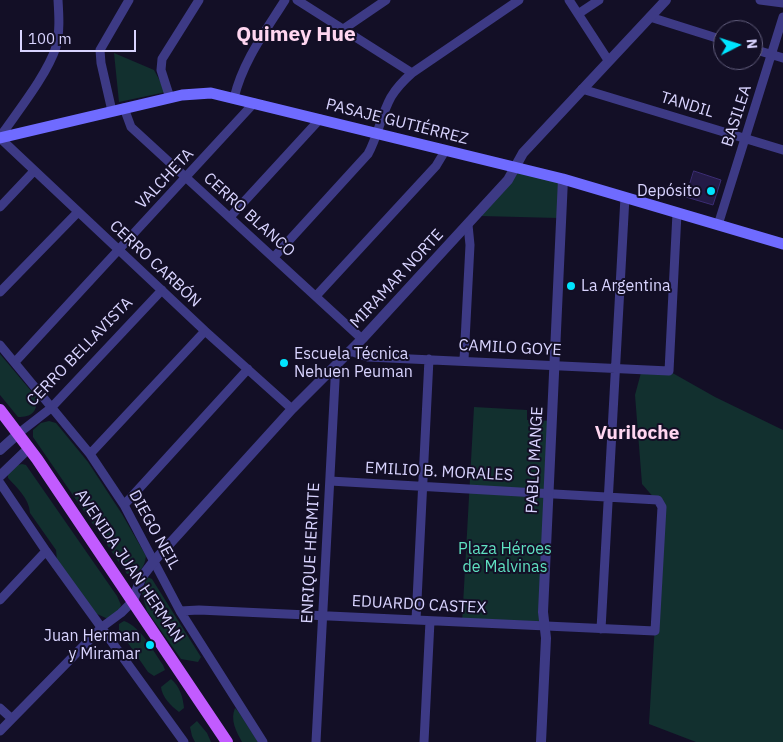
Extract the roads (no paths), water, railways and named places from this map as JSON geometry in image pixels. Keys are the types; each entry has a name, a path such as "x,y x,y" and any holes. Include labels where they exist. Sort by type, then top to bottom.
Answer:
{"main road":[{"name":"PASAJE GUTIÉRREZ","path":"0,138 170,98 198,93 211,93 563,179 783,244"},
{"name":"AVENIDA JUAN HERMAN","path":"0,410 19,433 227,742"}],"street":[{"path":"0,138 50,63 56,46 59,27 58,0"},
{"path":"112,111 101,63 100,50 129,0"},
{"path":"170,98 161,70 162,59 199,0"},
{"path":"234,98 239,78 250,55 285,0"},
{"path":"297,0 412,73"},
{"path":"342,30 386,0"},
{"path":"274,257 368,154 378,134 391,97 398,86 412,73 519,0"},
{"path":"569,0 608,60"},
{"path":"578,14 599,0"},
{"name":"MIRAMAR NORTE","path":"133,601 141,578 154,561 292,409 350,352 468,225 508,180 523,153 666,0"},
{"path":"760,0 783,3"},
{"path":"650,16 713,37"},
{"name":"BASILEA","path":"718,225 783,17"},
{"path":"763,52 783,58"},
{"name":"TANDIL","path":"582,89 783,150"},
{"name":"VALCHETA","path":"15,362 254,103"},
{"name":"CERRO BLANCO","path":"124,108 132,126 362,339"},
{"path":"230,217 320,119"},
{"name":"CERRO CARBÓN","path":"0,138 205,331 292,409"},
{"path":"316,296 436,166 445,151"},
{"path":"0,207 34,171"},
{"name":"PABLO MANGE","path":"541,742 546,638 543,612 563,179"},
{"path":"601,629 625,197"},
{"path":"0,292 78,212"},
{"name":"CAMILO GOYE","path":"350,352 368,357 669,371 677,213"},
{"path":"464,360 470,246 468,225"},
{"name":"CERRO BELLAVISTA","path":"19,433 51,408 162,290"},
{"path":"90,454 205,331"},
{"name":"DIEGO NEIL","path":"0,345 90,454 124,505 180,611 263,742"},
{"path":"416,620 429,360"},
{"name":"ENRIQUE HERMITE","path":"316,742 335,366"},
{"path":"124,505 248,369"},
{"path":"0,450 19,433"},
{"path":"0,476 29,448"},
{"name":"EMILIO B. MORALES","path":"330,481 653,498 658,500 662,507 655,631"},
{"path":"0,483 46,551 184,742"},
{"path":"0,600 46,551"},
{"path":"0,731 102,627 133,601"},
{"name":"EDUARDO CASTEX","path":"180,611 199,610 322,615 655,631"},
{"path":"424,742 430,621"},
{"path":"0,708 11,718"}],"place":[{"name":"Depósito","path":"711,191"},
{"name":"La Argentina","path":"571,286"},
{"name":"Escuela Técnica Nehuen Peuman","path":"284,363"},
{"name":"Juan Herman y Miramar","path":"150,645"}],"district":[{"name":"Quimey Hue","path":"296,35"},
{"name":"Vuriloche","path":"637,434"}],"park label":[{"name":"Plaza Héroes de Malvinas","path":"505,558"}]}
